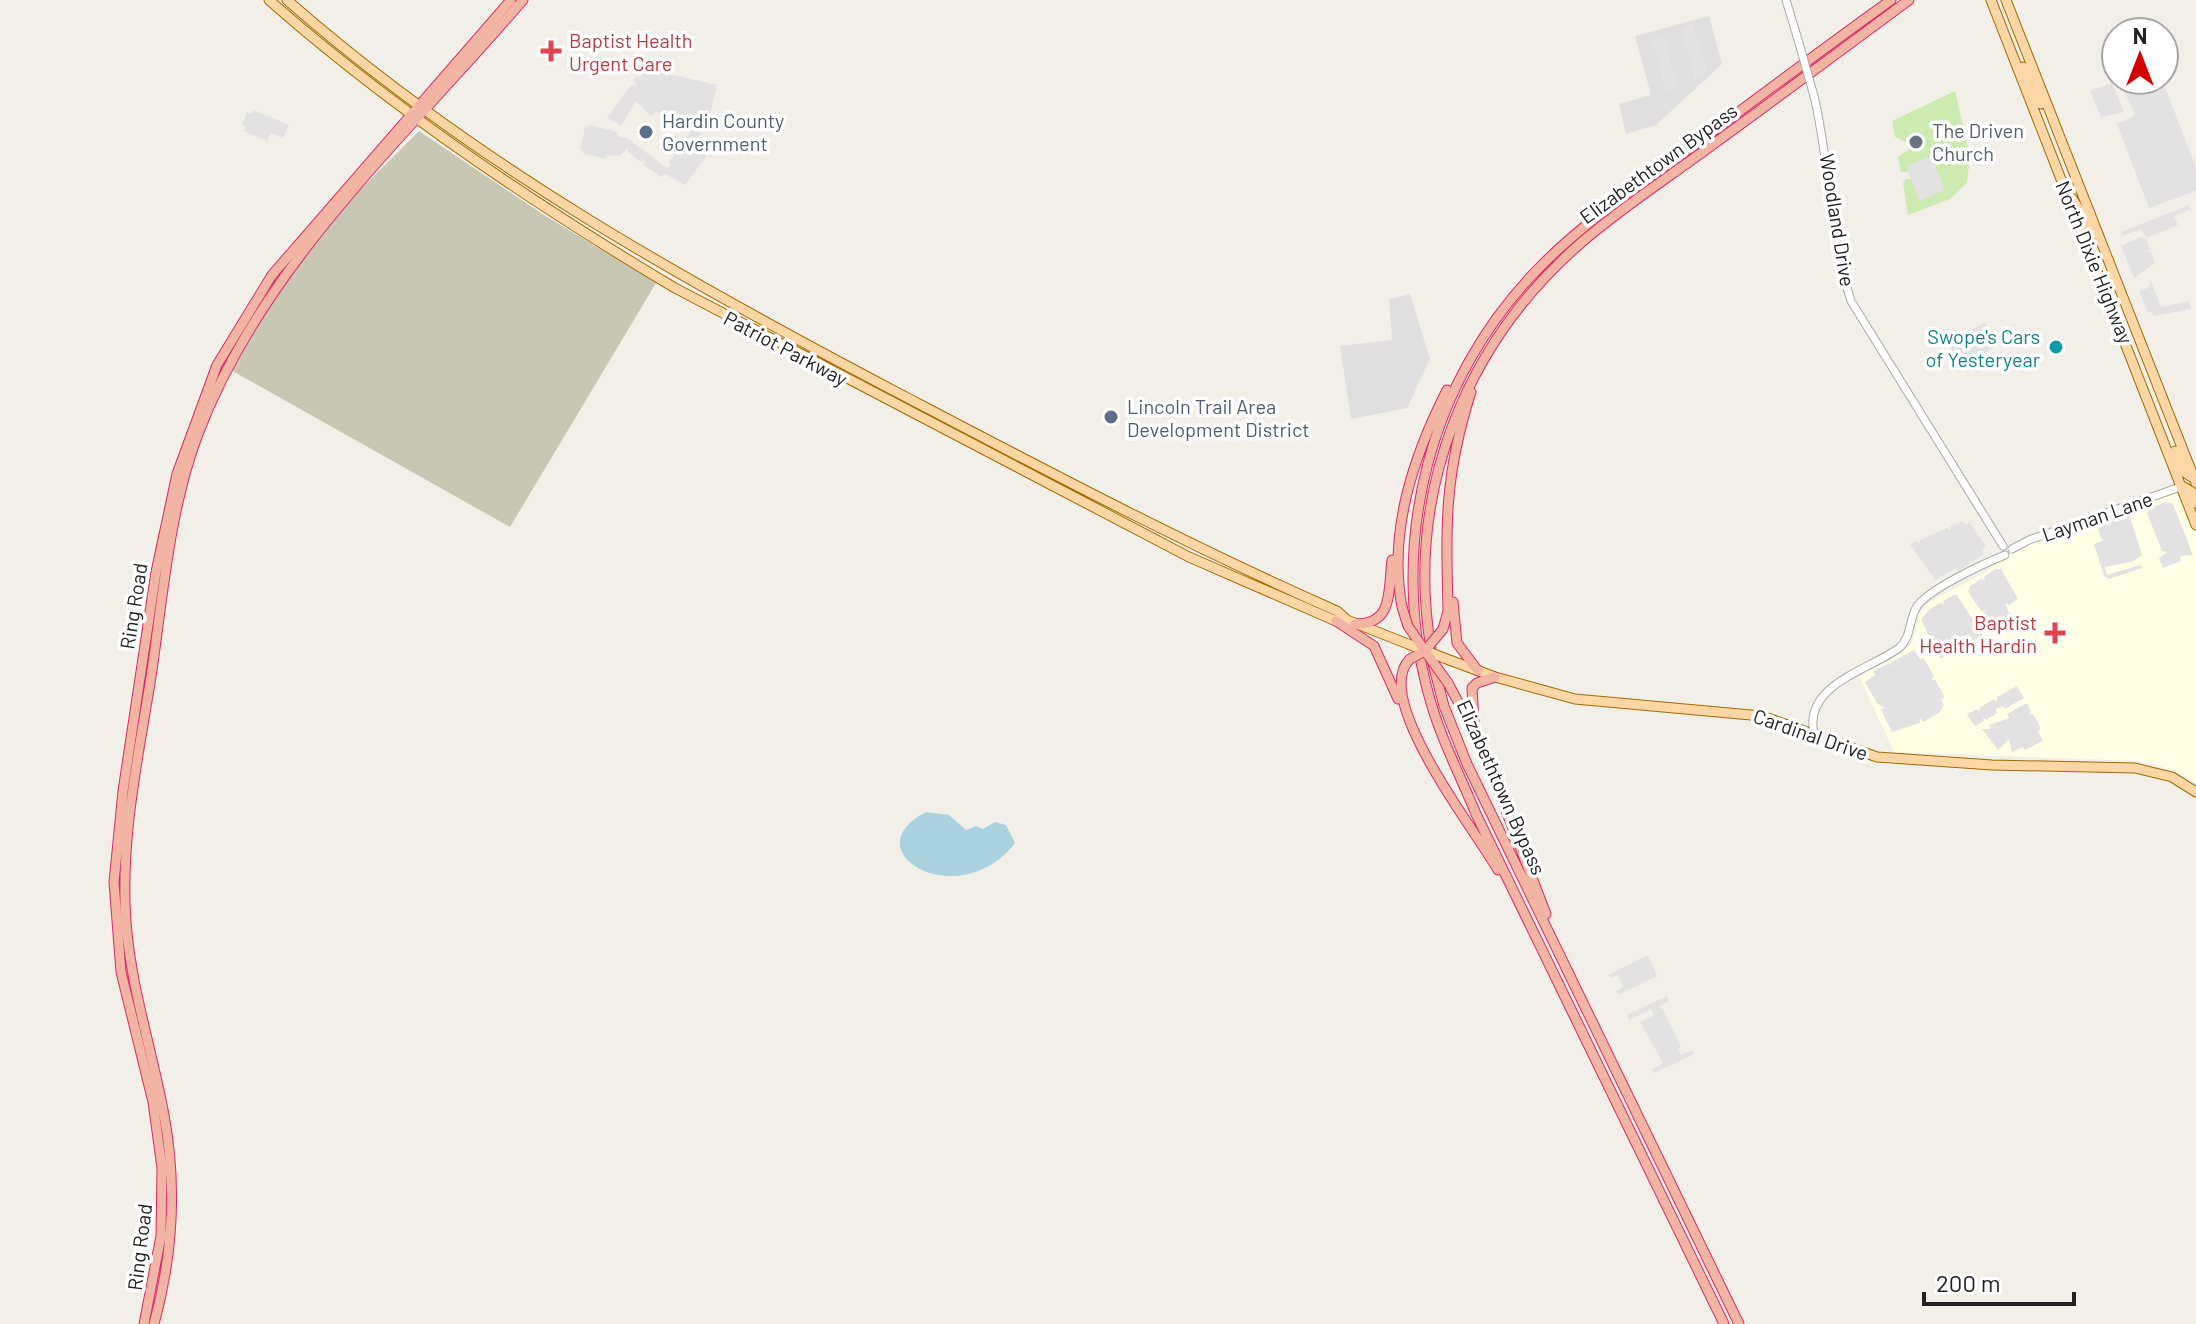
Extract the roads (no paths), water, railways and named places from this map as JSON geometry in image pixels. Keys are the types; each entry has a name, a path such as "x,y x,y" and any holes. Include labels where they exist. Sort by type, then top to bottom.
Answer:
{"highway":[{"name":"Ring Road","path":"154,1324 169,1249 171,1173 163,1111 131,969 125,871 134,783 177,513 208,408 255,318 303,251 511,0"},
{"name":"Ring Road","path":"421,108 523,0"},
{"name":"Elizabethtown Bypass","path":"1724,1324 1476,814 1441,732 1423,672 1414,616 1414,540 1426,467 1447,405 1476,348 1518,290 1574,236 1891,0"},
{"name":"Elizabethtown Bypass","path":"1739,1324 1454,734 1439,689 1428,627 1424,570 1432,491 1453,420 1479,366 1530,293 1583,240 1909,0"},
{"name":"Ring Road","path":"144,1324 161,1238 162,1168 153,1102 121,972 114,882 123,791 166,517 183,452 205,392 246,313 298,241 414,117"},
{"path":"1346,622 1372,624 1380,618 1386,606 1401,517 1412,475 1435,413 1455,374 1476,348"},
{"path":"1423,749 1401,691 1399,677 1410,659 1425,651 1443,629 1448,611 1445,521 1451,458 1479,366"},
{"path":"1401,517 1396,579 1408,626 1448,683 1480,743"},
{"path":"1447,569 1457,643 1478,671"},
{"path":"1346,622 1379,652 1443,788 1491,858 1563,990"},
{"path":"1495,677 1472,688 1471,709 1480,743 1564,962"}],"main road":[{"name":"Patriot Parkway","path":"269,0 414,117 599,243 745,327 1189,557 1346,622 1444,658"},
{"name":"Patriot Parkway","path":"287,0 421,108 550,198 698,287 1182,541 1337,611 1346,622"},
{"name":"North Dixie Highway","path":"2006,0 2195,481"},
{"name":"North Dixie Highway","path":"1991,1 2196,525"},
{"path":"1991,1 1999,7 2015,46 2028,56"},
{"path":"2016,62 2024,68 2047,117 2054,122"},
{"path":"2035,111 2041,114 2071,184 2081,190"},
{"path":"2068,194 2077,201 2112,281 2119,288"},
{"path":"2082,230 2088,235 2108,282 2119,288"},
{"path":"2108,295 2120,305 2144,363 2151,368"},
{"path":"2131,354 2184,472 2195,481"},
{"path":"2183,486 2192,492 2196,503"},
{"name":"Cardinal Drive","path":"1444,658 1495,677 1575,699 1750,713 1814,733 1856,751 1892,759 2135,768 2182,782 2196,792"}],"street":[{"name":"Woodland Drive","path":"1786,0 1825,140 1843,273 1851,301 2007,550"},
{"name":"Layman Lane","path":"1814,733 1812,723 1821,697 1902,645 1918,605 1952,582 2029,540 2183,486"}],"water":[{"path":"926,812 949,815 966,830 976,826 983,829 995,822 1006,825 1015,843 992,864 967,874 942,876 921,870 906,858 900,844 906,828"}],"place":[{"name":"Baptist Health Urgent Care","path":"551,51"},
{"name":"Hardin County Government","path":"646,132"},
{"name":"The Driven Church","path":"1916,142"},
{"name":"Swope's Cars of Yesteryear","path":"2056,347"},
{"name":"Lincoln Trail Area Development District","path":"1111,417"},
{"name":"Baptist Health Hardin","path":"2055,633"}]}
